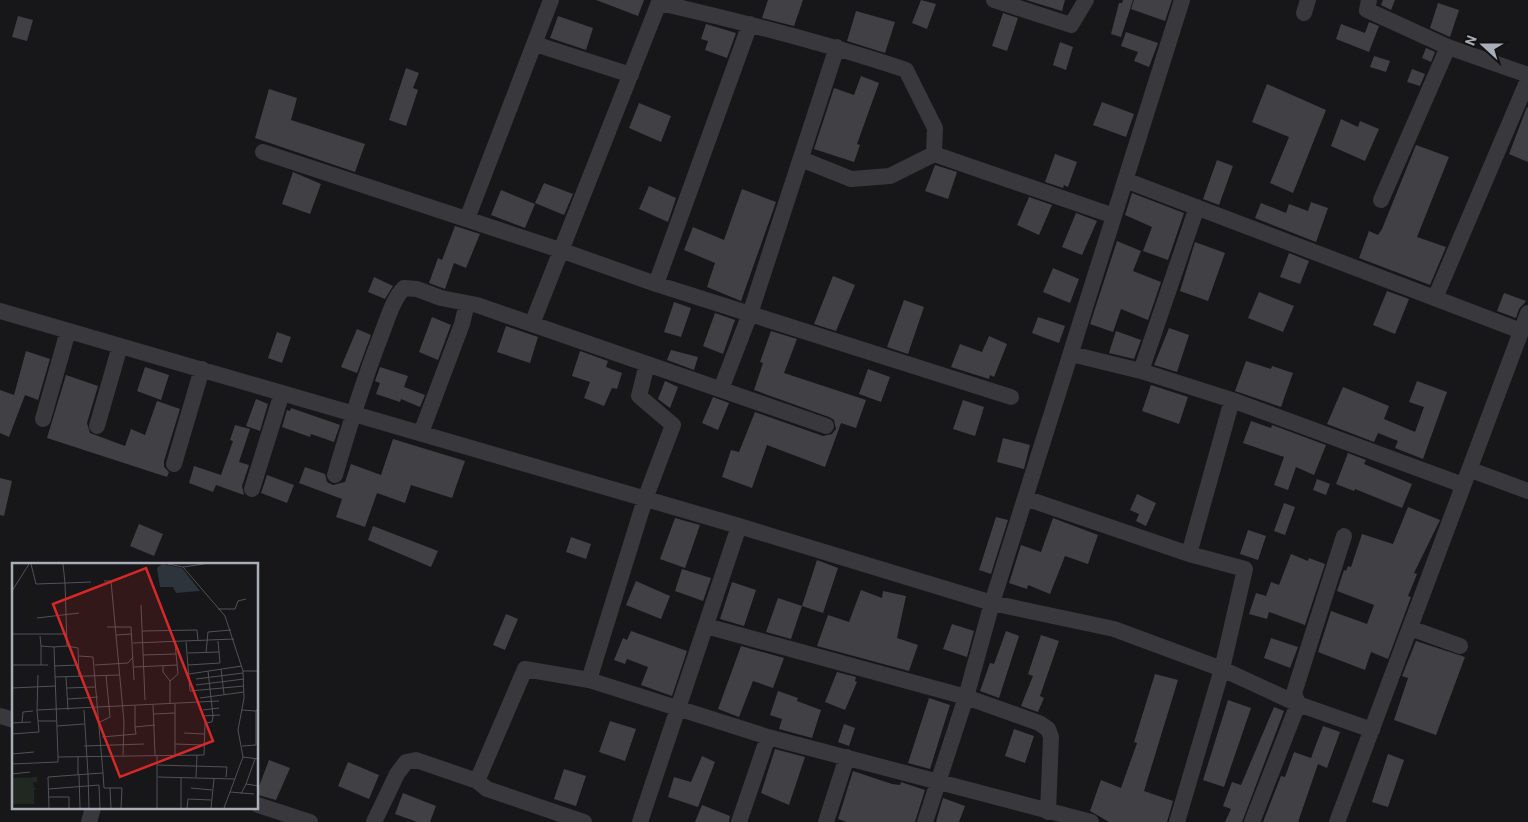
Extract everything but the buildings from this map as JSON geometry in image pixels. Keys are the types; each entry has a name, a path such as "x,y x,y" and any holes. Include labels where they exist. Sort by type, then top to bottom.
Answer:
{"street":[{"path":"467,219 551,0"},
{"path":"994,0 1071,25 1086,0"},
{"path":"925,822 966,697 992,603 1182,0"},
{"path":"1369,0 1367,10 1448,47 1528,75"},
{"path":"532,324 563,251 660,2 837,47 906,70 935,128 934,154"},
{"path":"656,284 750,24"},
{"path":"535,44 631,75"},
{"path":"721,389 750,314 837,47"},
{"path":"1381,200 1448,47"},
{"path":"1435,298 1528,80"},
{"path":"262,152 563,251 656,284 1011,397"},
{"path":"801,159 851,179 890,176 934,154 1114,216"},
{"path":"1126,180 1521,330"},
{"path":"1140,371 1197,207"},
{"path":"335,475 372,360 399,292 404,288 417,289 441,298 532,324 826,426"},
{"path":"421,433 462,324 467,304"},
{"path":"0,311 739,526 992,603 1114,629 1222,669 1298,704 1372,730"},
{"path":"1337,822 1463,485 1471,470 1528,313"},
{"path":"43,419 68,331"},
{"path":"97,426 120,346"},
{"path":"1070,354 1140,371 1232,400 1463,485"},
{"path":"589,680 645,499 673,425 639,396 647,364"},
{"path":"174,464 202,369"},
{"path":"252,489 282,392"},
{"path":"1189,554 1232,400"},
{"path":"1471,470 1528,491"},
{"path":"1025,498 1189,554 1245,569 1222,669 1176,822"},
{"path":"640,822 739,526"},
{"path":"1252,822 1298,704 1294,693 1344,536"},
{"path":"706,626 966,697 1039,723 1048,729 1052,737 1048,812"},
{"path":"1410,628 1460,646"},
{"path":"477,781 525,670 589,680 768,738 1091,822"},
{"path":"739,822 768,738"},
{"path":"826,822 847,757"},
{"path":"374,822 397,774 406,762 416,760 477,781 487,789 544,816 584,822"},
{"path":"265,812 310,822"}]}
